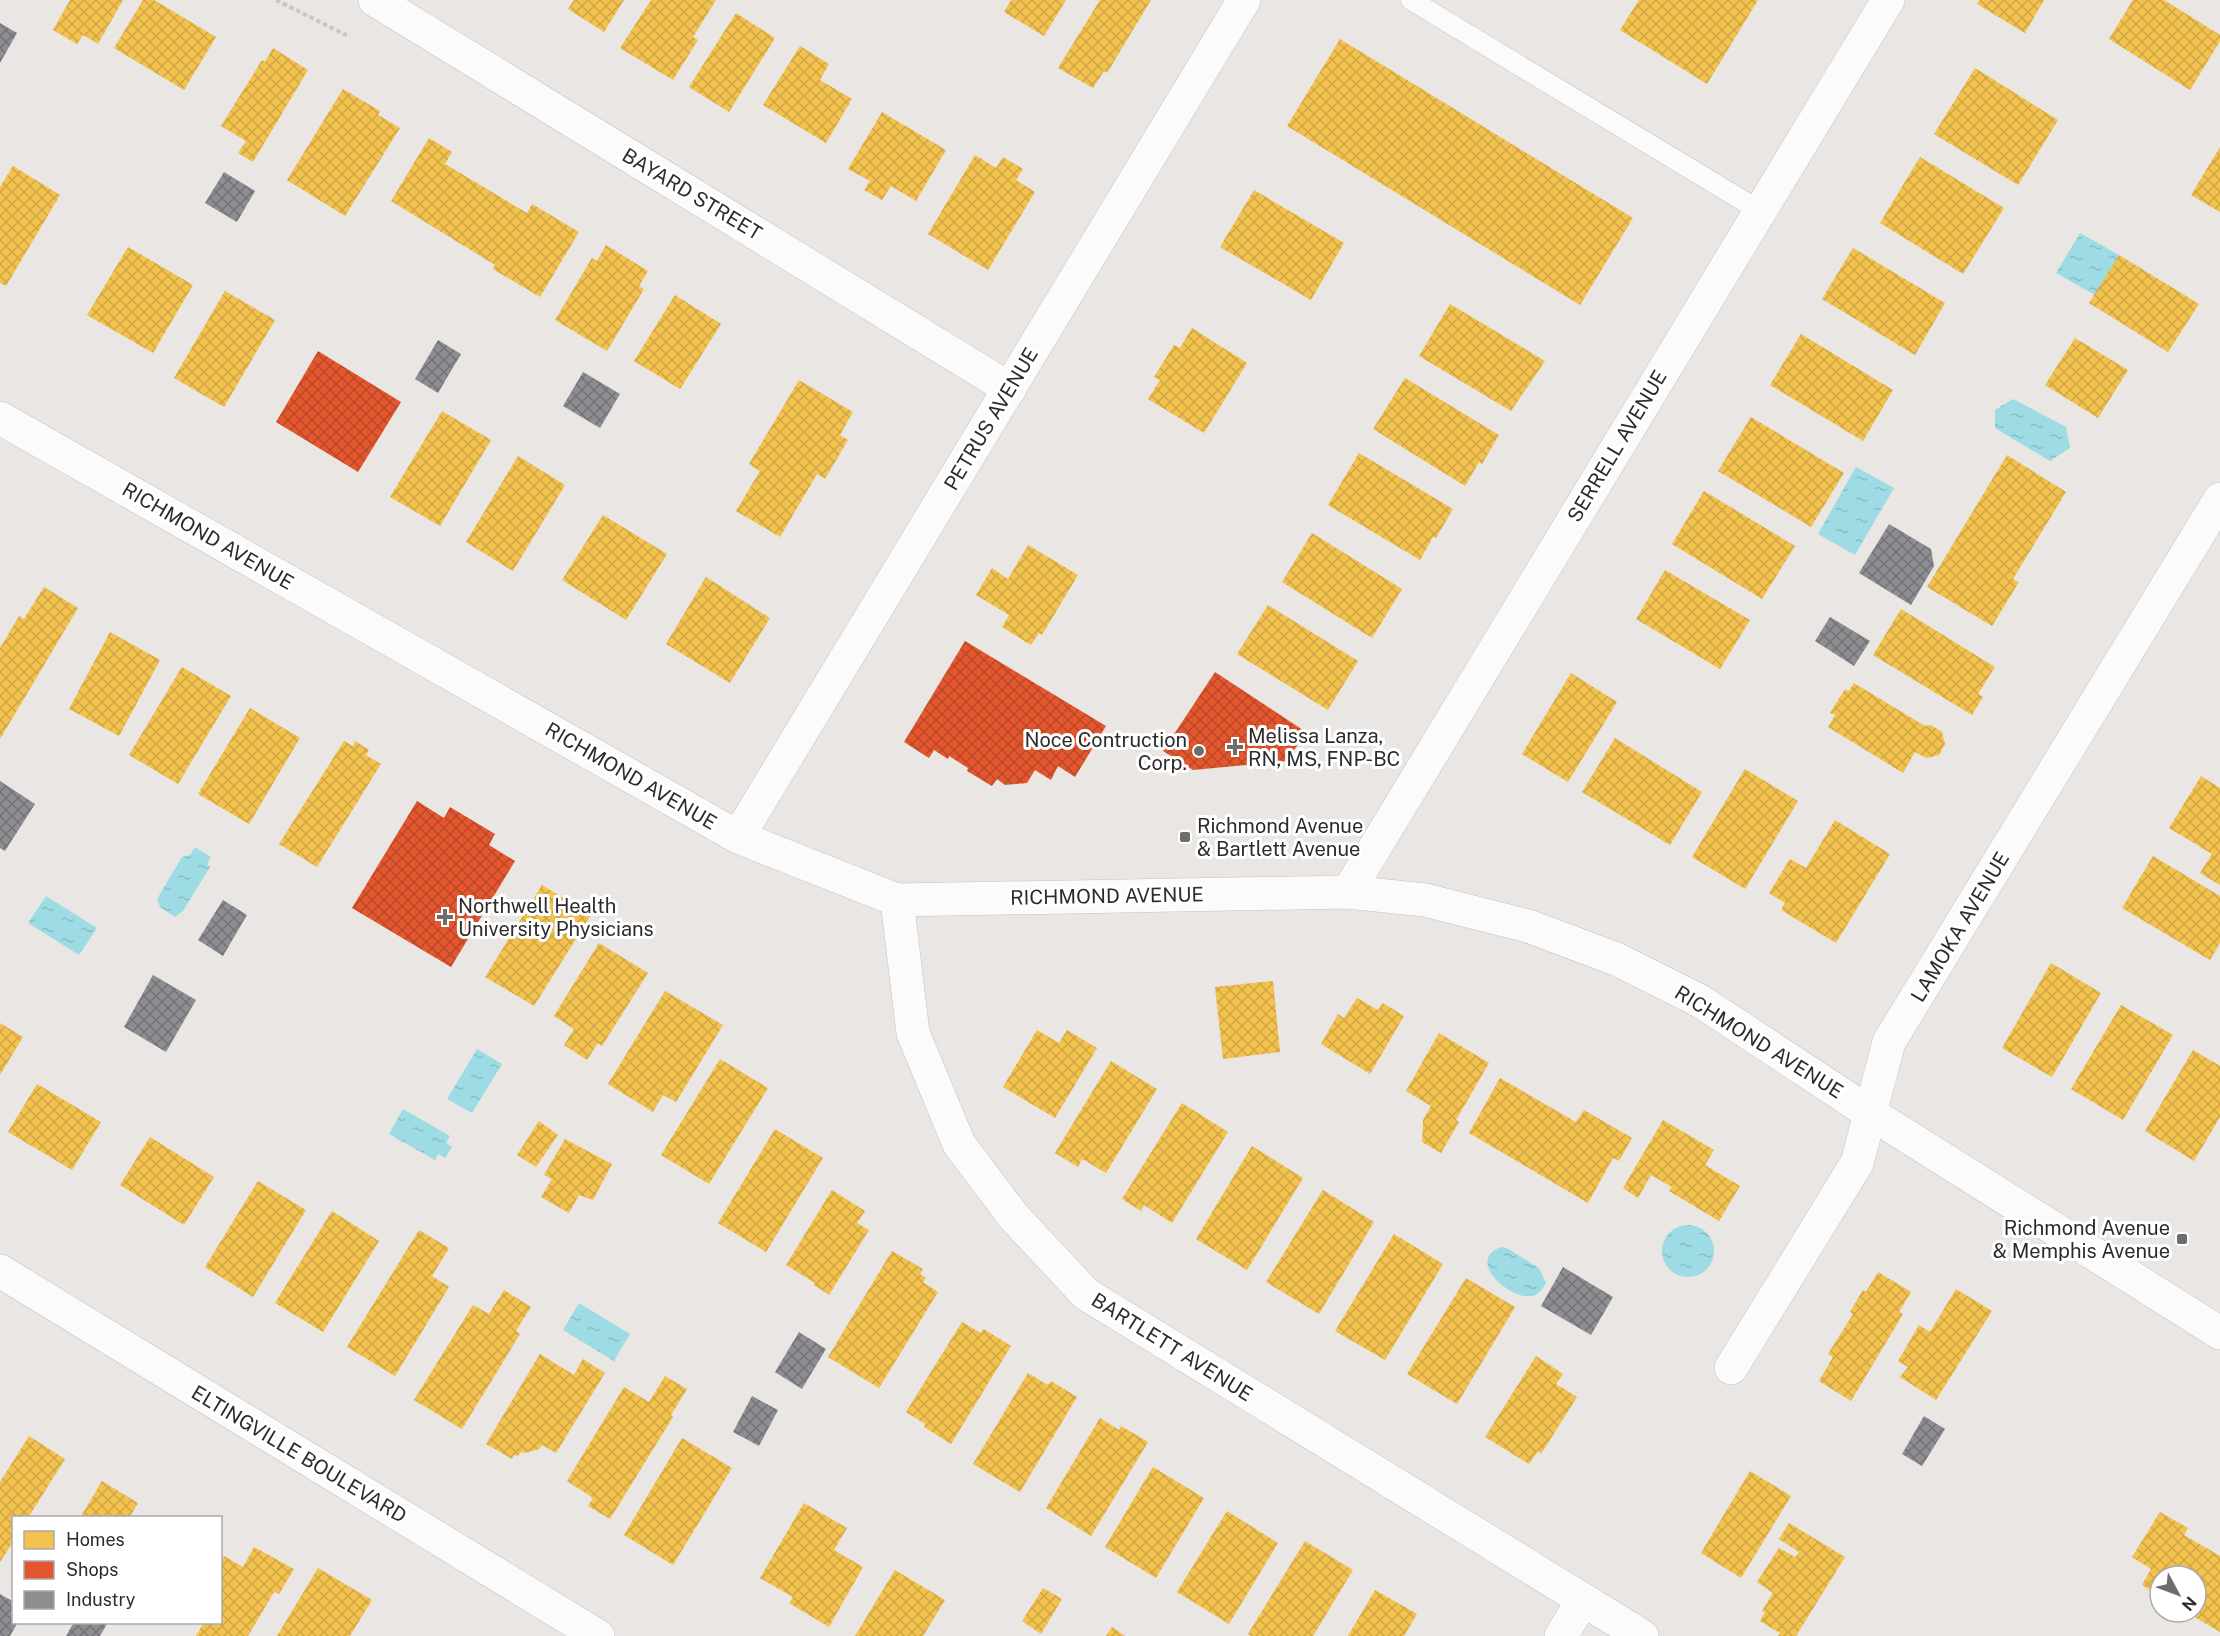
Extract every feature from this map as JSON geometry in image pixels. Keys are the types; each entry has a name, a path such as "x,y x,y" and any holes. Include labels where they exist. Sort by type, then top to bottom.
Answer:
{"street":[{"name":"BAYARD STREET","path":"375,0 1010,389"},
{"name":"PETRUS AVENUE","path":"738,837 1244,0"},
{"name":"SERRELL AVENUE","path":"1348,892 1888,0"},
{"name":"RICHMOND AVENUE","path":"0,418 738,837 897,900 1348,892 1425,900 1528,926 1616,959 1700,1000 1870,1113 2220,1333"},
{"name":"LAMOKA AVENUE","path":"1731,1368 1857,1163 1889,1042 2220,499"},
{"name":"BARTLETT AVENUE","path":"897,900 913,1033 959,1144 1014,1217 1086,1294 1642,1636"},
{"name":"ELTINGVILLE BOULEVARD","path":"0,1271 598,1636"},
{"path":"1561,1636 1583,1600"}],"lane":[{"path":"1411,0 1760,211"}],"path":[{"path":"276,0 350,37"}],"water":[{"path":"2080,233 2119,255 2095,295 2056,273"},
{"path":"2013,399 2066,427 2070,448 2050,461 1995,428 1995,410"},
{"path":"1856,467 1894,488 1855,555 1818,534"},
{"path":"195,847 211,857 207,864 210,867 183,911 175,917 160,907 157,899 182,857 190,855"},
{"path":"46,896 97,928 79,955 28,923"},
{"path":"477,1049 502,1064 472,1113 447,1099"},
{"path":"403,1109 450,1136 446,1143 452,1147 445,1158 438,1154 435,1160 389,1134"},
{"path":"1683,1225 1693,1225 1707,1232 1714,1251 1707,1270 1693,1277 1683,1277 1673,1273 1666,1266 1662,1256 1662,1246 1666,1236 1673,1229"},
{"path":"1501,1247 1507,1248 1539,1268 1546,1283 1538,1293 1523,1296 1495,1279 1489,1270 1487,1261 1491,1253"},
{"path":"579,1303 630,1334 614,1361 563,1330"}],"building: Homes":[{"path":"70,0 123,0 98,44 83,35 77,44 53,30"},
{"path":"143,0 154,0 216,37 184,90 114,48"},
{"path":"574,0 624,0 604,32 568,9"},
{"path":"651,0 716,0 693,37 698,40 673,80 620,48"},
{"path":"1011,0 1066,0 1044,36 1004,12"},
{"path":"1100,0 1151,0 1107,73 1104,71 1093,88 1058,68"},
{"path":"1639,0 1758,0 1707,84 1620,30"},
{"path":"1980,0 2044,0 2025,33 1977,4"},
{"path":"2133,0 2164,0 2220,35 2220,41 2190,90 2109,39"},
{"path":"736,13 775,38 729,112 689,87"},
{"path":"1340,39 1633,218 1580,305 1287,126"},
{"path":"800,46 829,64 820,80 852,99 826,143 763,105"},
{"path":"273,48 308,70 253,162 238,153 246,141 221,126 262,60 265,62"},
{"path":"1975,68 2058,120 2018,185 1934,134"},
{"path":"343,89 380,111 378,115 400,128 345,216 287,180"},
{"path":"882,112 946,150 916,201 891,186 882,200 864,190 870,181 848,169"},
{"path":"429,138 452,152 445,164 527,213 532,204 579,232 540,297 493,269 495,265 391,201"},
{"path":"2220,147 2220,212 2191,195"},
{"path":"975,155 996,168 1003,157 1023,169 1016,180 1035,192 988,270 928,234"},
{"path":"1920,157 2004,208 1963,274 1880,223"},
{"path":"13,166 60,195 6,286 0,283 0,187"},
{"path":"1254,190 1344,243 1311,300 1220,247"},
{"path":"606,245 648,271 639,286 644,289 607,351 555,320 592,258 597,261"},
{"path":"128,247 193,285 153,353 87,315"},
{"path":"1853,248 1945,303 1915,355 1822,299"},
{"path":"2119,255 2199,304 2168,352 2089,303"},
{"path":"225,291 275,320 224,407 174,378"},
{"path":"675,295 721,324 680,389 634,361"},
{"path":"1450,304 1545,361 1511,411 1419,356"},
{"path":"1192,328 1247,363 1204,433 1148,399 1160,380 1154,377 1174,345 1180,348"},
{"path":"1801,334 1893,390 1863,441 1770,385"},
{"path":"2075,338 2128,370 2098,418 2045,385"},
{"path":"1405,378 1499,435 1482,464 1479,462 1465,486 1373,429"},
{"path":"799,380 853,412 840,435 848,440 825,479 817,474 780,537 736,511 760,471 749,464"},
{"path":"442,411 491,440 440,526 390,497"},
{"path":"1751,417 1844,473 1811,527 1718,471"},
{"path":"1359,453 1453,509 1420,560 1328,505"},
{"path":"2007,455 2066,492 2013,579 2019,582 1992,626 1927,587"},
{"path":"518,456 565,485 513,571 466,542"},
{"path":"1704,491 1795,546 1762,599 1672,544"},
{"path":"603,515 667,554 626,620 562,580"},
{"path":"1312,533 1402,589 1372,638 1282,582"},
{"path":"1028,545 1078,575 1042,635 1039,633 1031,645 1002,627 1009,615 976,595 992,568 1008,579"},
{"path":"1665,570 1750,620 1720,669 1636,619"},
{"path":"706,577 770,618 730,683 666,644"},
{"path":"44,587 78,608 0,739 0,648 19,616 24,619"},
{"path":"1268,605 1358,661 1328,710 1237,654"},
{"path":"1901,609 1995,667 1978,694 1983,697 1972,715 1873,655"},
{"path":"110,632 160,660 119,736 69,709"},
{"path":"182,667 231,696 178,784 129,755"},
{"path":"1571,673 1617,702 1568,782 1522,754"},
{"path":"1854,683 1925,726 1931,725 1942,732 1945,744 1939,755 1926,758 1915,752 1903,773 1828,727 1835,715 1830,713 1845,689 1849,691"},
{"path":"250,708 300,738 249,824 198,794"},
{"path":"1615,738 1702,792 1670,845 1582,792"},
{"path":"344,741 353,746 355,741 369,750 366,755 381,764 317,867 279,844"},
{"path":"1745,769 1798,801 1745,889 1692,857"},
{"path":"2201,776 2220,788 2220,885 2200,873 2212,854 2169,828"},
{"path":"1835,820 1890,854 1836,943 1781,910 1785,903 1769,893 1790,859 1806,868"},
{"path":"2153,856 2220,896 2220,943 2210,960 2122,908"},
{"path":"542,885 591,915 534,1006 485,977"},
{"path":"599,943 648,973 602,1046 598,1043 587,1060 564,1045 574,1029 554,1016"},
{"path":"2051,963 2101,993 2052,1077 2002,1048"},
{"path":"1273,981 1280,1052 1223,1059 1215,987"},
{"path":"665,991 723,1025 676,1102 663,1095 653,1112 608,1084"},
{"path":"1357,998 1378,1010 1383,1003 1404,1016 1370,1074 1321,1044 1338,1014 1344,1018"},
{"path":"2121,1005 2173,1035 2123,1120 2071,1089"},
{"path":"0,1023 23,1037 0,1075"},
{"path":"1037,1030 1059,1043 1067,1030 1097,1048 1055,1118 1003,1087"},
{"path":"1439,1033 1489,1063 1456,1120 1459,1122 1441,1153 1422,1142 1423,1120 1431,1106 1406,1091"},
{"path":"2193,1050 2220,1066 2220,1117 2194,1161 2145,1131"},
{"path":"720,1059 768,1088 709,1184 661,1155"},
{"path":"1111,1061 1157,1089 1106,1173 1082,1159 1078,1167 1055,1153"},
{"path":"1500,1078 1576,1122 1584,1110 1632,1138 1619,1161 1613,1158 1588,1203 1469,1133"},
{"path":"37,1084 101,1122 72,1170 8,1132"},
{"path":"1182,1103 1228,1132 1172,1223 1144,1205 1141,1211 1122,1199"},
{"path":"1663,1120 1714,1150 1705,1165 1740,1186 1719,1221 1669,1191 1672,1187 1651,1175 1638,1198 1623,1188"},
{"path":"539,1121 558,1135 536,1167 517,1155"},
{"path":"775,1129 823,1158 766,1252 718,1223"},
{"path":"150,1137 214,1177 184,1225 120,1185"},
{"path":"565,1139 612,1164 593,1200 579,1195 569,1213 541,1197 552,1179 544,1175"},
{"path":"1252,1146 1303,1178 1247,1270 1196,1239"},
{"path":"258,1181 306,1210 253,1297 205,1267"},
{"path":"832,1190 865,1211 857,1223 869,1230 829,1295 814,1285 815,1283 786,1265"},
{"path":"1323,1190 1374,1222 1319,1314 1266,1282"},
{"path":"332,1211 379,1241 323,1332 275,1303"},
{"path":"419,1230 449,1248 432,1276 449,1287 395,1376 347,1347"},
{"path":"1394,1234 1443,1264 1385,1360 1335,1331"},
{"path":"892,1251 923,1269 920,1274 926,1278 923,1282 938,1292 879,1388 828,1357"},
{"path":"1878,1272 1911,1292 1899,1312 1903,1314 1851,1401 1819,1381 1833,1357 1828,1354 1853,1314 1850,1312 1863,1290 1866,1292"},
{"path":"1466,1278 1515,1307 1457,1404 1407,1374"},
{"path":"1956,1289 1992,1311 1936,1400 1900,1377 1908,1367 1898,1361 1919,1325 1930,1332"},
{"path":"504,1290 531,1307 516,1331 520,1334 462,1429 414,1400 473,1305 489,1314"},
{"path":"962,1322 981,1333 984,1329 1011,1346 951,1444 906,1412"},
{"path":"540,1354 574,1375 583,1359 605,1373 556,1453 542,1445 539,1449 521,1452 518,1456 514,1455 512,1459 486,1444"},
{"path":"1536,1356 1563,1374 1556,1384 1577,1397 1541,1454 1538,1451 1529,1464 1485,1437"},
{"path":"1028,1373 1048,1385 1051,1381 1077,1397 1020,1492 973,1464"},
{"path":"665,1376 687,1389 671,1415 673,1417 610,1519 588,1506 593,1498 567,1481 624,1387 649,1402"},
{"path":"1100,1418 1119,1430 1121,1426 1148,1442 1091,1536 1046,1508"},
{"path":"29,1436 65,1459 29,1516 12,1516 12,1543 0,1562 0,1482"},
{"path":"682,1438 732,1468 673,1565 624,1535"},
{"path":"1153,1467 1204,1498 1156,1578 1105,1547"},
{"path":"1750,1471 1791,1496 1741,1578 1701,1553"},
{"path":"102,1481 138,1503 130,1516 81,1516"},
{"path":"804,1503 847,1528 834,1550 863,1567 829,1627 789,1603 793,1597 760,1578"},
{"path":"1227,1511 1278,1543 1229,1624 1177,1592"},
{"path":"2160,1512 2188,1528 2184,1535 2220,1556 2220,1632 2206,1624 2208,1564 2148,1564 2148,1567 2132,1557"},
{"path":"1789,1523 1845,1557 1796,1636 1778,1636 1780,1633 1760,1621 1765,1612 1762,1611 1773,1593 1757,1582 1779,1548 1795,1557 1799,1552 1779,1539"},
{"path":"1305,1541 1353,1570 1313,1636 1251,1636 1248,1634"},
{"path":"254,1547 294,1569 279,1594 274,1592 248,1636 196,1636 203,1624 222,1624 222,1559 224,1556 243,1567"},
{"path":"318,1568 372,1600 350,1636 277,1636"},
{"path":"895,1570 945,1600 923,1636 855,1636"},
{"path":"2148,1574 2148,1589 2142,1585"},
{"path":"1043,1588 1062,1599 1041,1634 1022,1621"},
{"path":"1375,1590 1417,1614 1404,1636 1348,1636"},
{"path":"1112,1627 1125,1636 1106,1636"}],"building: Shops":[{"path":"318,351 401,402 358,472 276,422"},
{"path":"965,641 1106,726 1075,777 1058,766 1051,780 1035,770 1027,783 1005,785 997,779 992,786 967,771 968,768 949,756 948,759 934,750 929,758 904,742"},
{"path":"1215,672 1306,732 1287,761 1193,770 1163,751"},
{"path":"417,801 444,818 450,807 495,834 489,845 515,861 451,967 352,908"}],"building: Industry":[{"path":"0,23 17,33 0,63"},
{"path":"224,172 255,191 237,222 205,203"},
{"path":"438,340 461,354 438,393 415,379"},
{"path":"583,372 620,394 600,428 563,406"},
{"path":"1889,524 1931,549 1934,566 1911,605 1859,573"},
{"path":"1830,617 1870,641 1854,666 1815,641"},
{"path":"0,781 35,804 5,851 0,848"},
{"path":"223,900 247,915 223,956 198,940"},
{"path":"153,975 196,1000 166,1052 124,1027"},
{"path":"1563,1267 1613,1297 1591,1335 1541,1306"},
{"path":"799,1332 826,1349 802,1389 775,1372"},
{"path":"752,1396 778,1410 759,1446 733,1432"},
{"path":"1924,1416 1945,1429 1922,1466 1902,1454"},
{"path":"0,1594 12,1601 12,1624 17,1624 10,1636 0,1636"},
{"path":"73,1624 107,1624 100,1636 66,1636"}],"place":[{"name":"Melissa Lanza, RN, MS, FNP-BC","path":"1235,747"},
{"name":"Noce Contruction Corp.","path":"1199,751"},
{"name":"Richmond Avenue & Bartlett Avenue","path":"1185,837"},
{"name":"Northwell Health University Physicians","path":"445,917"},
{"name":"Richmond Avenue & Memphis Avenue","path":"2182,1239"}]}
